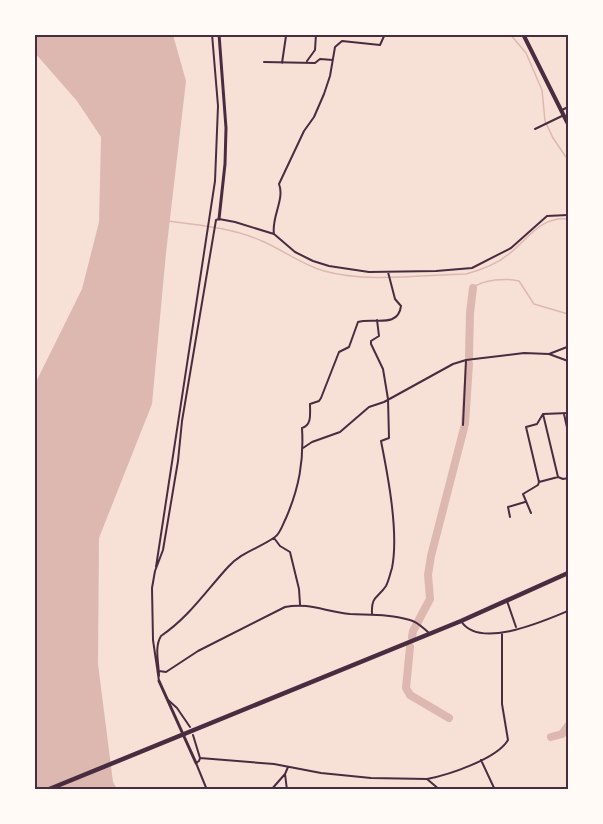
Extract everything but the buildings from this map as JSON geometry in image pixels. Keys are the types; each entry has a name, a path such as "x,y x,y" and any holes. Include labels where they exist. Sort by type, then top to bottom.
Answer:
{"highway":[{"path":"47,789 430,634 568,573"}],"main road":[{"path":"523,34 568,124"}],"street":[{"path":"207,789 159,681 153,640 152,588 155,571 163,550 212,222 218,106 212,34"},
{"path":"219,34 226,137 219,219"},
{"path":"282,63 286,36 284,34"},
{"path":"306,62 315,50 316,34"},
{"path":"342,34 342,41"},
{"path":"274,234 272,226 281,190 279,184 324,94 335,46 342,41 380,45 386,34"},
{"path":"264,62 315,63 320,59 333,60"},
{"path":"536,129 565,115 568,107"},
{"path":"212,222 219,219 274,234 295,252 328,266 369,272 388,272 472,268 511,248 547,216 568,215"},
{"path":"159,681 158,641 161,636 197,606 230,565 257,546 274,538 285,520 301,476 302,428 309,423 310,404 321,398 339,352 349,347 358,322 390,321 398,316 401,309 395,299 388,272"},
{"path":"372,613 372,604 385,587 394,557 390,488 381,441 389,438 388,399 383,369 371,344 371,341 379,336 377,320"},
{"path":"549,354 567,347 568,340"},
{"path":"303,448 312,442 340,432 362,411 453,364 466,360 524,353 549,354 568,361"},
{"path":"463,425 466,360"},
{"path":"543,414 568,413"},
{"path":"543,414 558,477"},
{"path":"539,482 525,427 537,424 543,414"},
{"path":"564,414 568,432"},
{"path":"531,513 523,494 539,482 558,477 568,478"},
{"path":"510,517 508,507 525,502"},
{"path":"274,538 280,546 290,552 299,589 300,604"},
{"path":"507,601 516,628"},
{"path":"159,671 166,672 198,651 285,607 300,604 349,614 372,613 417,622 430,634"},
{"path":"461,621 465,628 476,633 502,634 516,628 528,628 568,611"},
{"path":"200,758 288,766 321,773 371,778 427,779 481,760 502,748 508,740 502,704 502,634"},
{"path":"165,698 177,708 190,727"},
{"path":"193,735 200,758"},
{"path":"196,763 200,758"},
{"path":"481,760 495,789"},
{"path":"272,789 285,774 288,766"},
{"path":"285,774 287,789"},
{"path":"427,779 441,789"}],"shaded area":[{"path":"35,35 173,35 186,81 166,253 152,404 99,538 98,664 113,782 117,789 35,789 34,386 82,289 99,222 101,137 77,101 35,53"}],"waterway":[{"path":"510,34 526,53 542,90 545,121 568,160"},
{"path":"168,221 240,233 324,271 358,277 395,277 472,272 504,258 536,229 550,221 568,219"},
{"path":"473,288 495,280 519,281 534,304 568,314"},
{"path":"469,357 473,288"},
{"path":"465,424 469,364"},
{"path":"412,637 430,599 428,575 431,556 464,428"},
{"path":"410,647 406,688 410,695 449,718"},
{"path":"551,737 562,734 568,726"}]}
